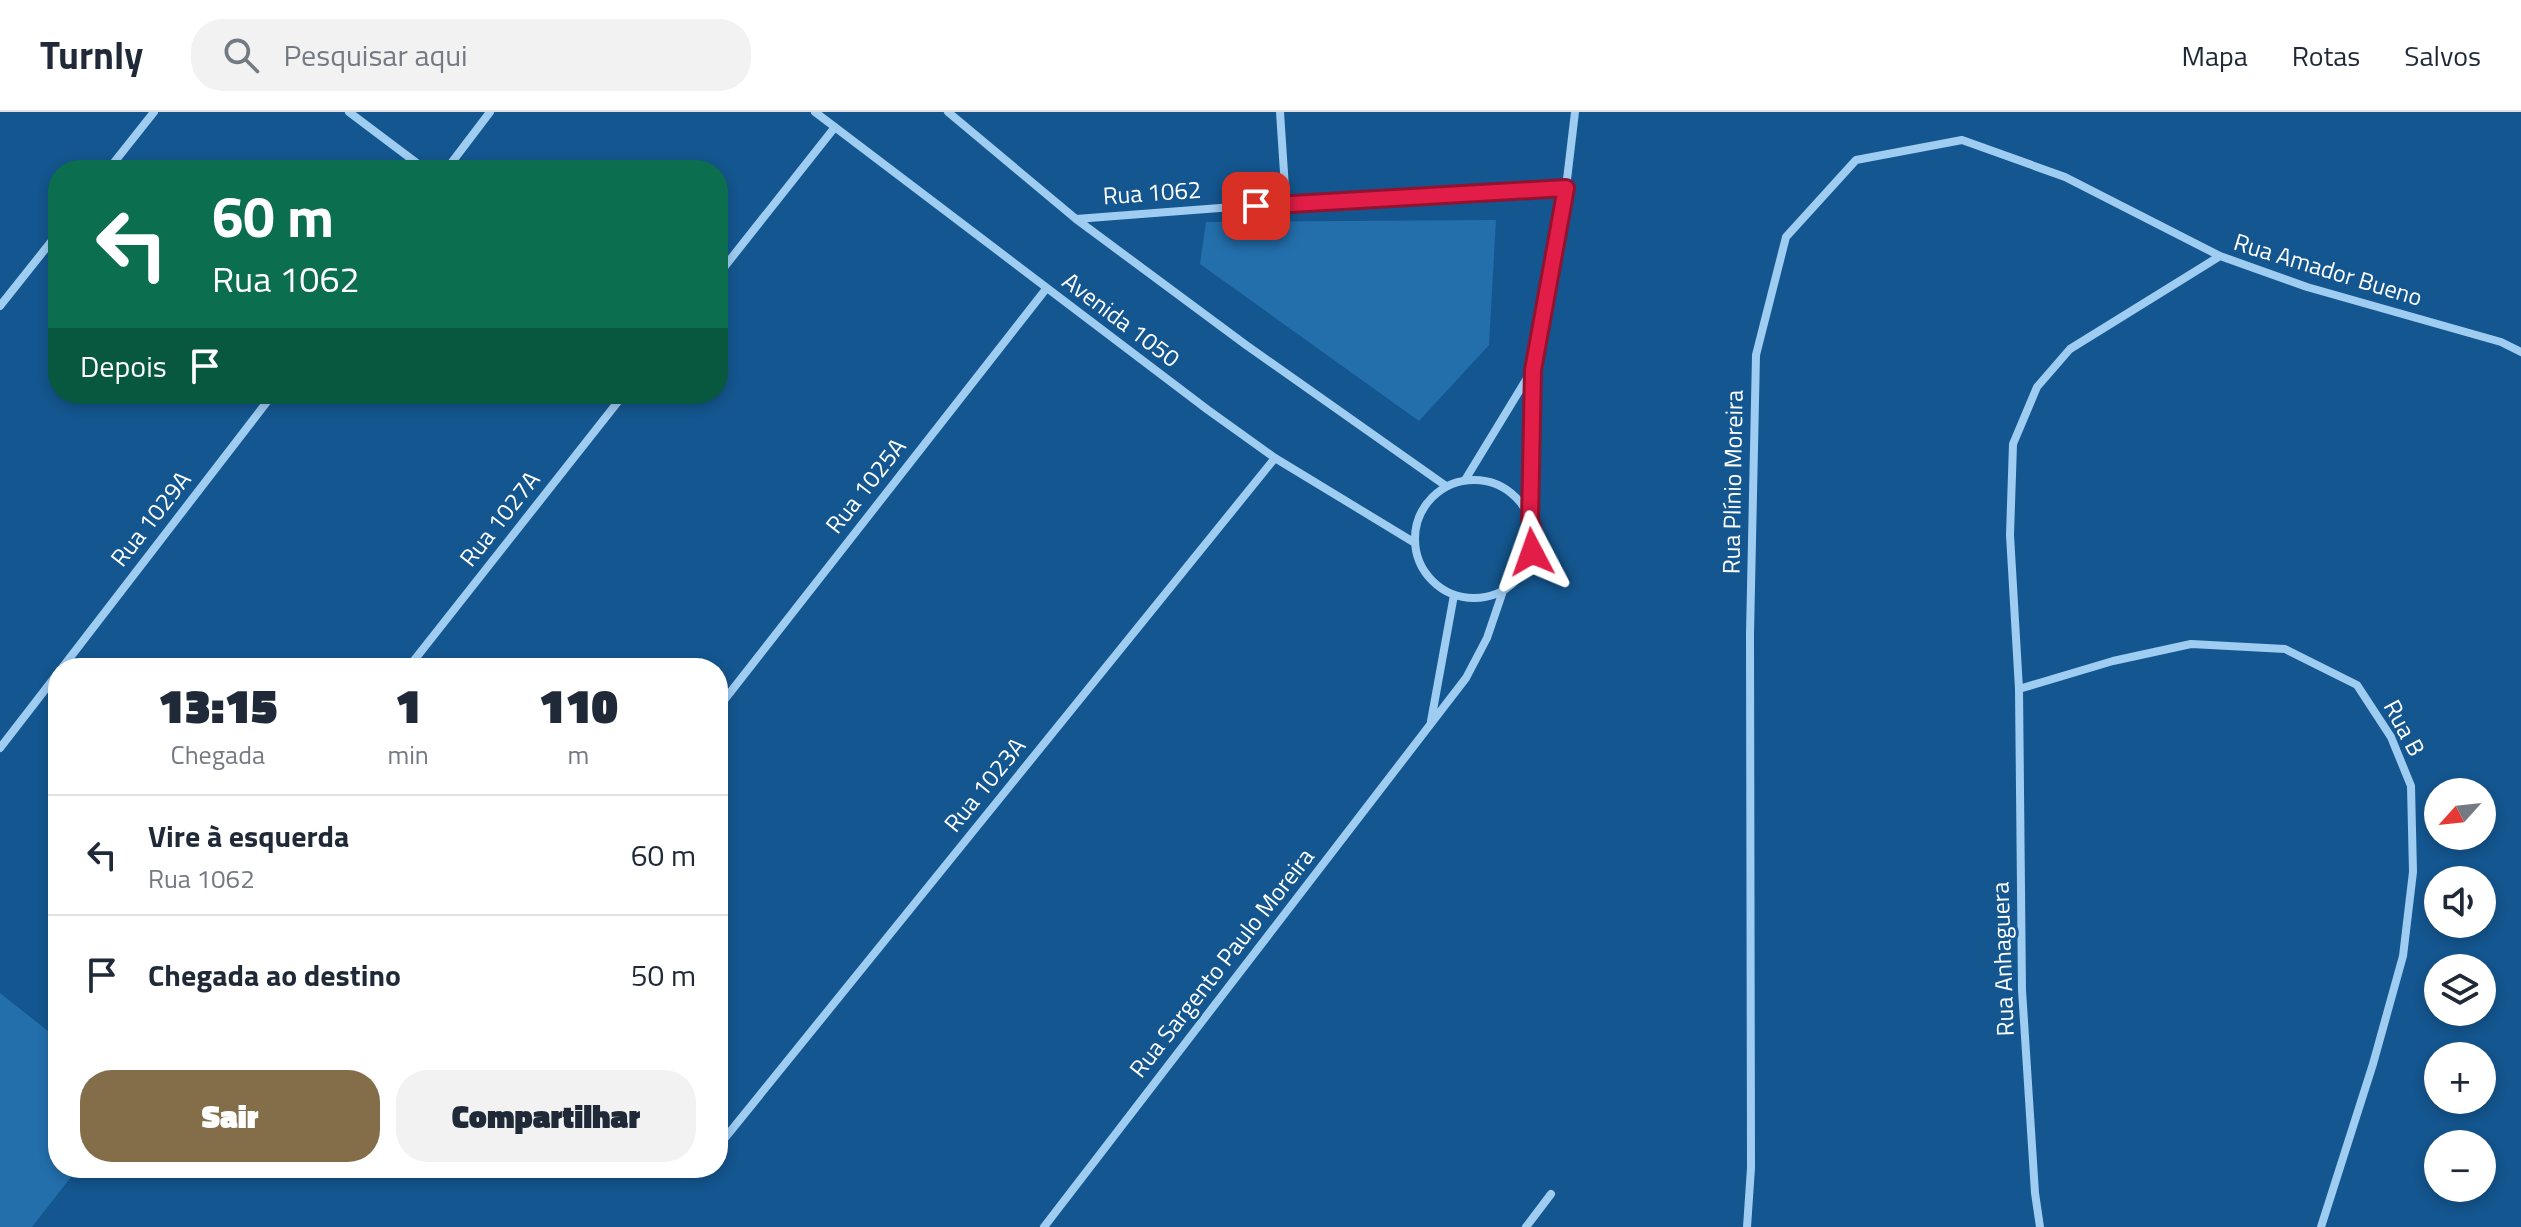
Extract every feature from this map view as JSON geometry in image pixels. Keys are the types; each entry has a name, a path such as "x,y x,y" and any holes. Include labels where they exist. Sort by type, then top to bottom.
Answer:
{"street":[{"path":"116,160 154,112"},
{"path":"349,112 413,160"},
{"path":"454,160 490,112"},
{"name":"Avenida 1050","path":"815,112 1046,289 1275,458 1415,543"},
{"path":"948,112 1076,219 1246,345 1446,486"},
{"path":"1280,112 1286,203"},
{"path":"1530,519 1533,370 1566,188 1575,112"},
{"path":"728,262 835,127"},
{"name":"Rua Plínio Moreira","path":"1747,1227 1751,1168 1750,634 1756,355 1786,237 1856,160 1962,140 2065,177 2220,256"},
{"name":"Rua 1062","path":"1076,219 1286,203 1566,188"},
{"path":"0,306 48,246"},
{"name":"Rua Amador Bueno","path":"2019,689 2010,535 2013,444 2037,387 2070,349 2220,256 2307,287 2501,342 2521,352"},
{"name":"Rua 1025A","path":"728,695 1046,289"},
{"path":"1465,480 1533,370"},
{"name":"Rua 1029A","path":"69,658 265,404"},
{"name":"Rua 1027A","path":"416,658 616,404"},
{"name":"Rua 1023A","path":"728,1134 1275,458"},
{"path":"1465,480 1486,481 1504,488 1520,501 1534,535 1527,567 1517,580 1503,591 1479,598 1454,595 1439,587 1427,575 1415,543 1416,526 1422,510 1432,497 1446,486 1465,480"},
{"name":"Rua Sargento Paulo Moreira","path":"1044,1227 1466,678 1487,638 1503,591"},
{"name":"Rua Sargento Paulo Moreira","path":"1431,721 1454,595"},
{"name":"Rua B","path":"2019,689 2113,661 2191,644 2285,649 2357,685 2391,737 2411,786 2413,872 2403,956 2373,1064 2321,1227"},
{"name":"Rua 1029A","path":"0,748 48,686"},
{"name":"Rua Anhaguera","path":"2019,689 2022,990 2035,1193 2040,1227"},
{"path":"1526,1227 1551,1194"}],"shaded area":[{"path":"1496,220 1489,345 1419,421 1200,264 1206,222"},
{"path":"0,993 48,1031 48,1178 70,1178 32,1227 0,1227"}],"route":[{"path":"1256,206 1566,188 1533,370 1532,552"}]}
